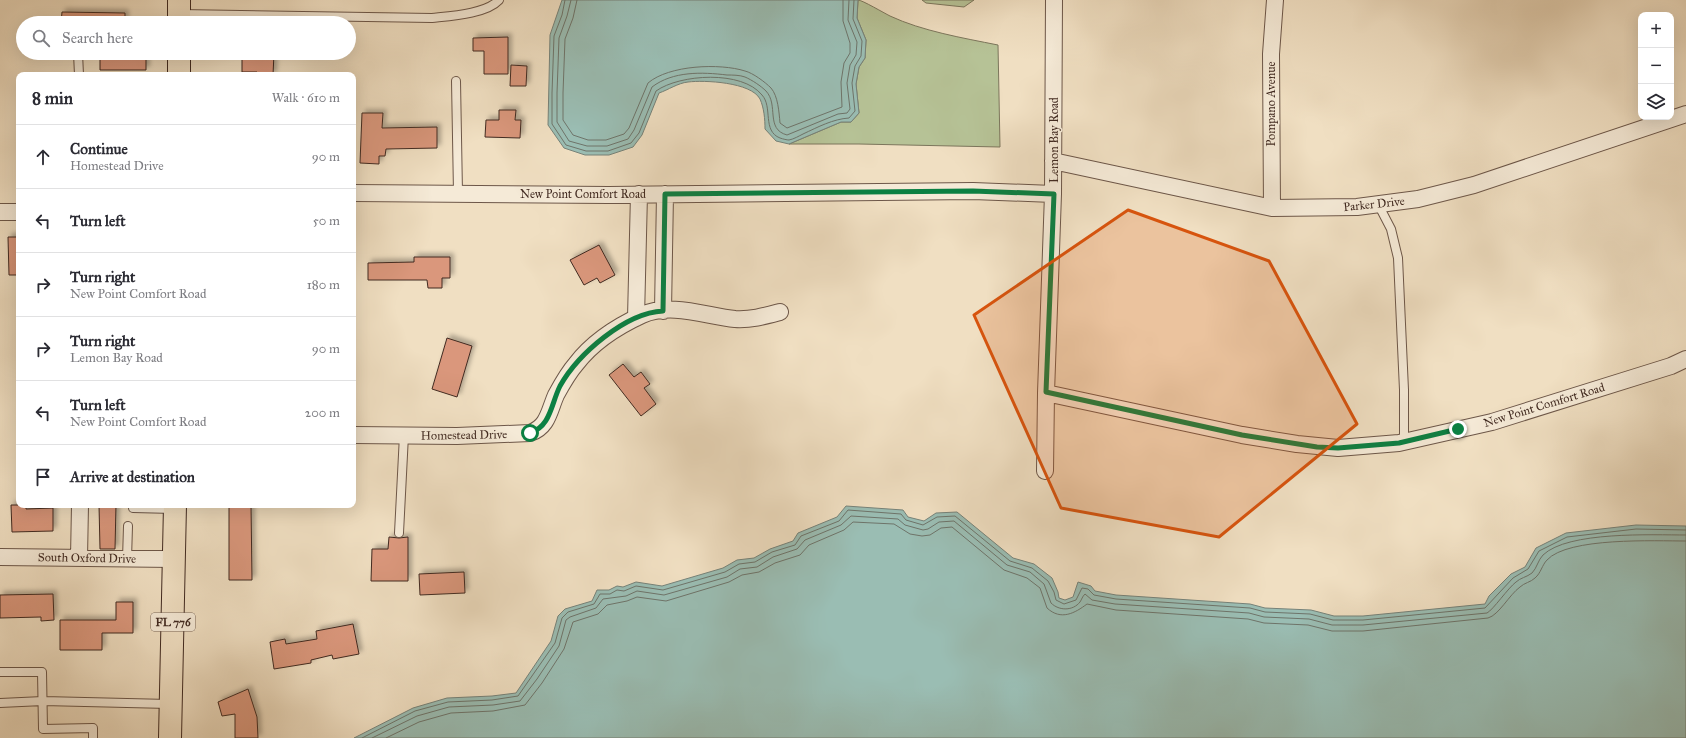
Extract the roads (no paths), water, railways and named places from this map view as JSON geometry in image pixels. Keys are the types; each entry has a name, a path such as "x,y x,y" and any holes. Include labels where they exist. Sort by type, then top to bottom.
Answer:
{"main road":[{"path":"179,60 179,72"},
{"name":"FL 776","path":"170,738 175,508"}],"street":[{"name":"Lemon Bay Road","path":"1045,471 1046,392 1054,194 1054,0"},
{"name":"Pompano Avenue","path":"1272,208 1271,54 1274,0"},
{"name":"Parker Drive","path":"1054,161 1272,208 1322,208 1378,204 1418,199 1474,184 1686,114"},
{"name":"New Point Comfort Road","path":"356,193 665,194 973,191 1054,194"},
{"path":"636,318 639,194"},
{"path":"663,311 665,194"},
{"path":"0,212 16,212"},
{"name":"Homestead Drive","path":"356,435 491,436 519,434 537,430 547,420 555,397 568,374 585,352 636,318 649,313 663,311 694,312 743,319 780,312"},
{"name":"New Point Comfort Road","path":"1046,392 1242,435 1297,444 1338,448 1378,446 1404,442 1492,422 1671,366 1686,359"},
{"path":"79,558 80,508"},
{"name":"South Oxford Drive","path":"0,557 174,559"}],"lane":[{"path":"356,16 432,18 464,14 495,4 499,0"},
{"path":"179,12 348,16"},
{"path":"78,60 79,72"},
{"path":"456,82 458,193"},
{"path":"1378,204 1391,229 1398,258 1404,390 1404,442"},
{"path":"399,533 404,435"},
{"path":"127,558 128,526"},
{"path":"0,672 42,672 43,729 93,728 93,738"},
{"path":"0,703 43,701 170,704"}],"water":[{"path":"562,0 858,0 857,18 866,40 865,58 859,67 856,84 859,113 851,122 841,122 789,144 776,141 765,129 762,106 760,99 755,93 727,83 705,81 688,82 659,93 642,135 633,147 609,155 585,155 564,148 548,125 550,35"},
{"path":"846,506 903,510 908,517 924,521 936,513 957,512 1013,558 1034,564 1052,578 1059,598 1065,600 1073,597 1078,582 1091,586 1095,591 1116,595 1250,604 1265,608 1311,610 1334,616 1363,616 1485,604 1489,596 1511,574 1525,567 1536,548 1566,533 1636,525 1686,526 1686,738 354,738 413,708 447,698 492,696 516,693 551,641 558,616 565,609 592,601 597,590 609,590 617,586 623,587 636,582 662,586 723,568 737,560 754,558 770,549 793,541 798,533 837,517"}]}
